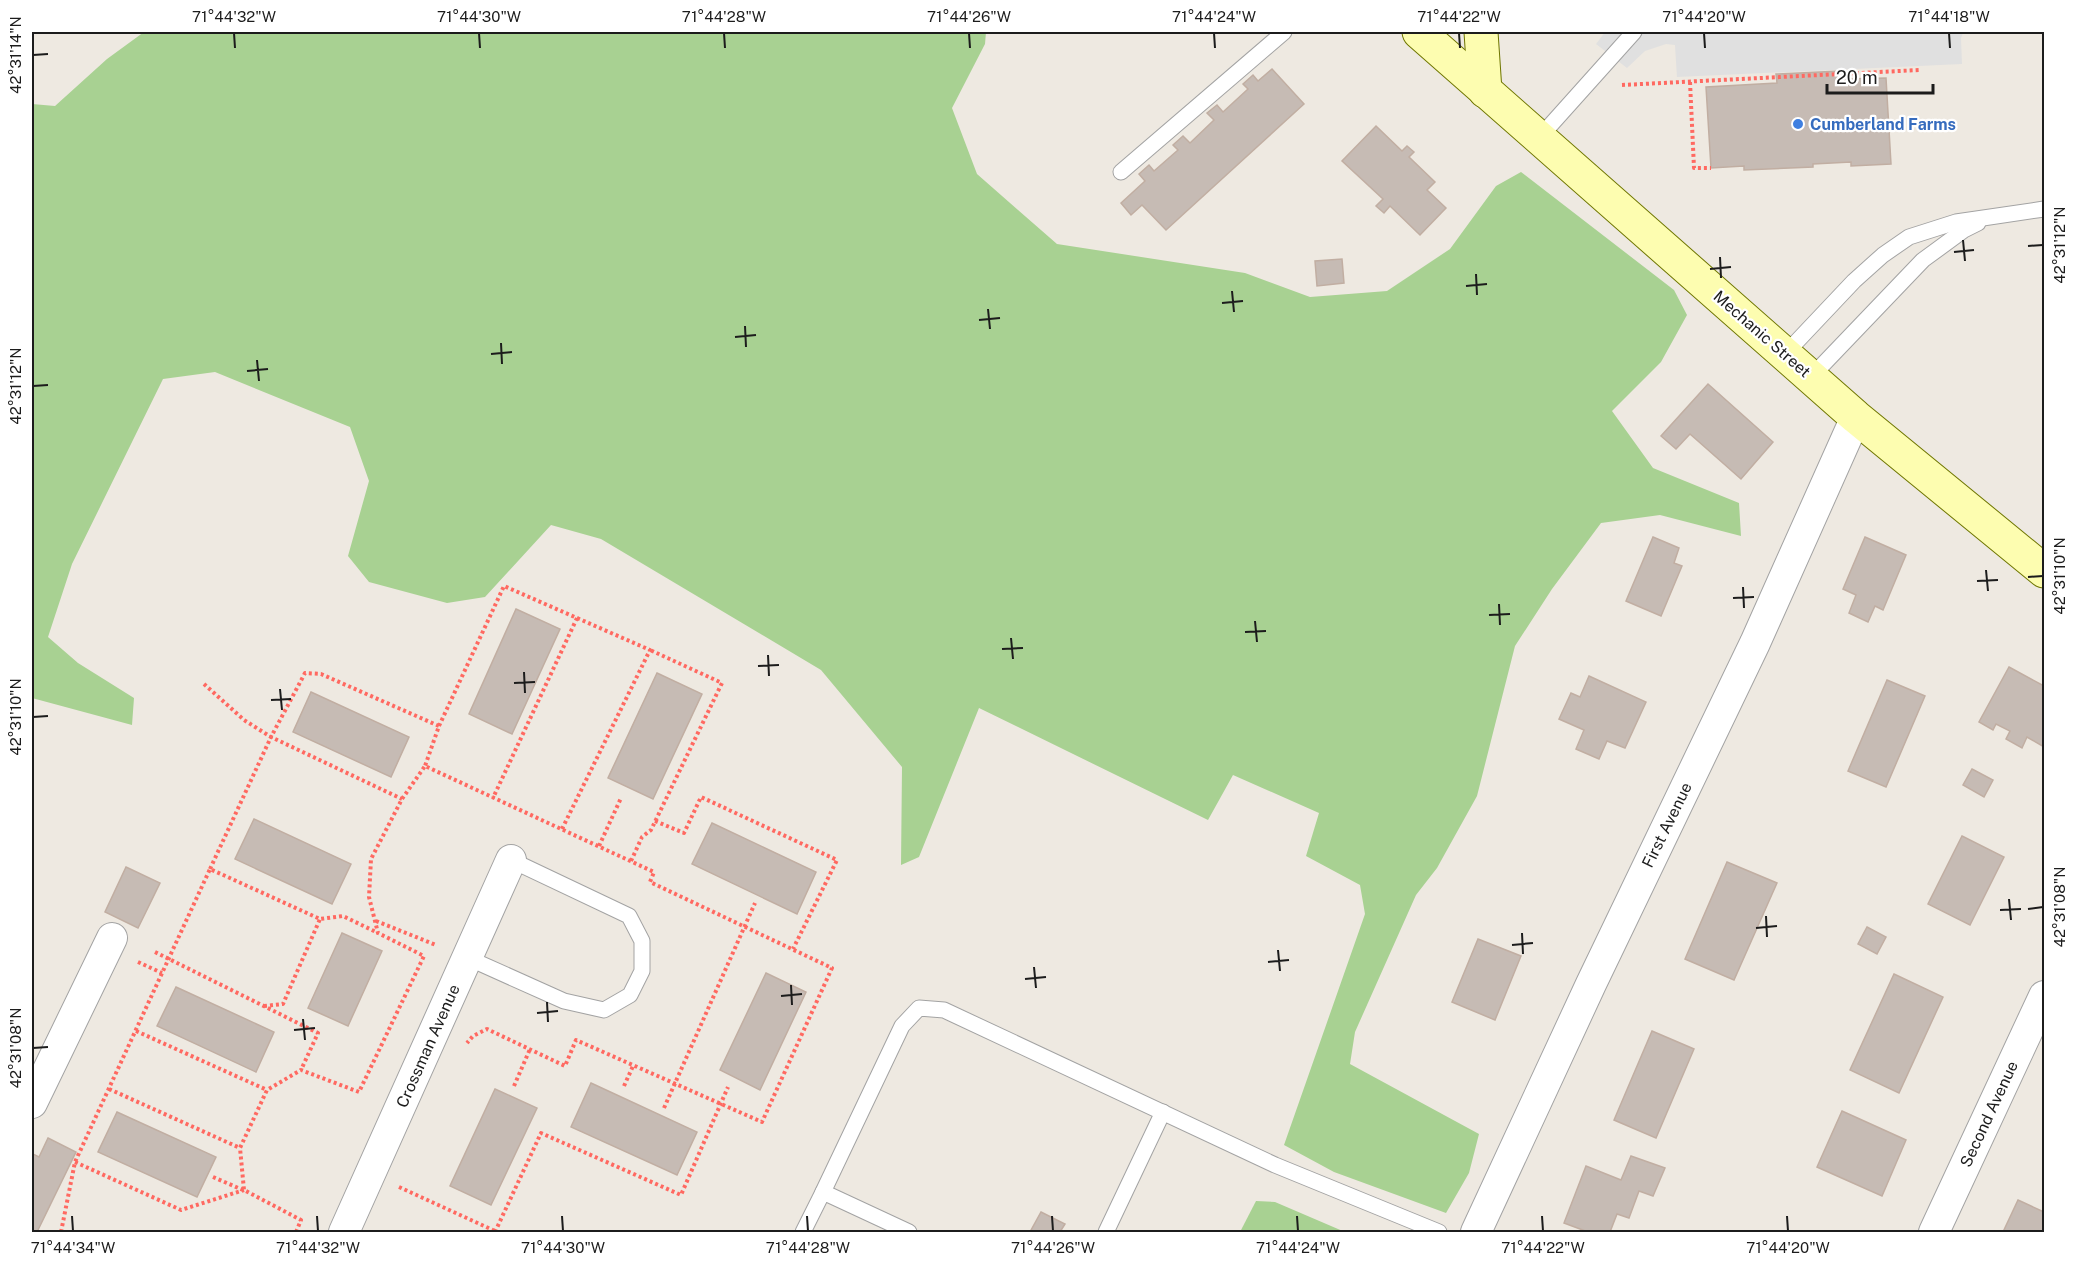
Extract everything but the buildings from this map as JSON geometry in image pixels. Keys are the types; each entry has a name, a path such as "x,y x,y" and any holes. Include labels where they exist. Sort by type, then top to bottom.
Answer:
{"main road":[{"name":"Mechanic Street","path":"1419,32 1856,417 2044,571"},
{"path":"1481,32 1485,91"}],"street":[{"name":"First Avenue","path":"1476,1233 1591,984 1755,643 1856,417"},
{"name":"Crossman Avenue","path":"345,1233 511,860"},
{"path":"32,1103 112,938"},
{"name":"Second Avenue","path":"1934,1233 2044,996"}],"lane":[{"path":"1122,172 1284,32"},
{"path":"1539,138 1634,32"},
{"path":"1785,354 1854,281 1883,255 1909,237 1956,222 2044,209"},
{"path":"1811,376 1923,260 1964,230 1986,218"},
{"path":"468,958 564,1001 604,1010 630,995 642,971 642,941 629,916 511,860"},
{"path":"803,1233 902,1026 919,1008 944,1010 1275,1165 1439,1233"},
{"path":"1106,1233 1162,1112"},
{"path":"823,1192 909,1233"}],"path":[{"path":"1618,85 1919,70"},
{"path":"1690,82 1694,168 1711,168"},
{"path":"424,765 439,726 504,586 722,683 651,830 642,837 631,861"},
{"path":"493,798 577,618"},
{"path":"562,829 650,650"},
{"path":"61,1233 75,1162 271,737 305,673 321,674 439,726"},
{"path":"204,684 244,720 271,737 402,799"},
{"path":"655,822 684,833 701,797 837,860 793,950"},
{"path":"599,846 621,798"},
{"path":"210,869 320,919 343,916 378,933"},
{"path":"664,1108 755,903"},
{"path":"264,1006 283,1004 320,919"},
{"path":"375,921 468,958"},
{"path":"155,952 318,1033 301,1070"},
{"path":"136,1031 267,1090"},
{"path":"514,1086 530,1049"},
{"path":"624,1086 633,1066"},
{"path":"399,1187 495,1232 541,1133 681,1195 728,1087"},
{"path":"109,1089 240,1149"},
{"path":"75,1162 181,1210 244,1190 213,1177"}],"green space":[{"path":"144,32 986,32 985,44 952,108 977,174 1057,244 1245,273 1310,297 1387,291 1450,249 1496,186 1521,172 1674,290 1687,315 1661,362 1612,411 1653,468 1739,503 1741,536 1660,515 1601,523 1552,589 1515,646 1477,796 1437,868 1416,895 1355,1032 1350,1064 1479,1134 1469,1173 1446,1213 1334,1172 1284,1145 1365,914 1360,885 1306,856 1319,813 1233,775 1208,820 979,708 919,857 901,865 902,767 821,670 601,539 551,525 485,597 447,603 369,582 348,556 369,481 350,427 215,372 163,379 72,564 48,637 78,663 134,698 132,725 32,698 32,104 55,106 107,59"},
{"path":"1256,1201 1275,1202 1345,1232 1240,1232"}],"shaded area":[{"path":"1605,32 1966,32 1961,38 1962,64 1677,77 1675,45 1666,44 1645,51 1627,68 1596,44"}],"place":[{"name":"Cumberland Farms","path":"1798,124"}]}
